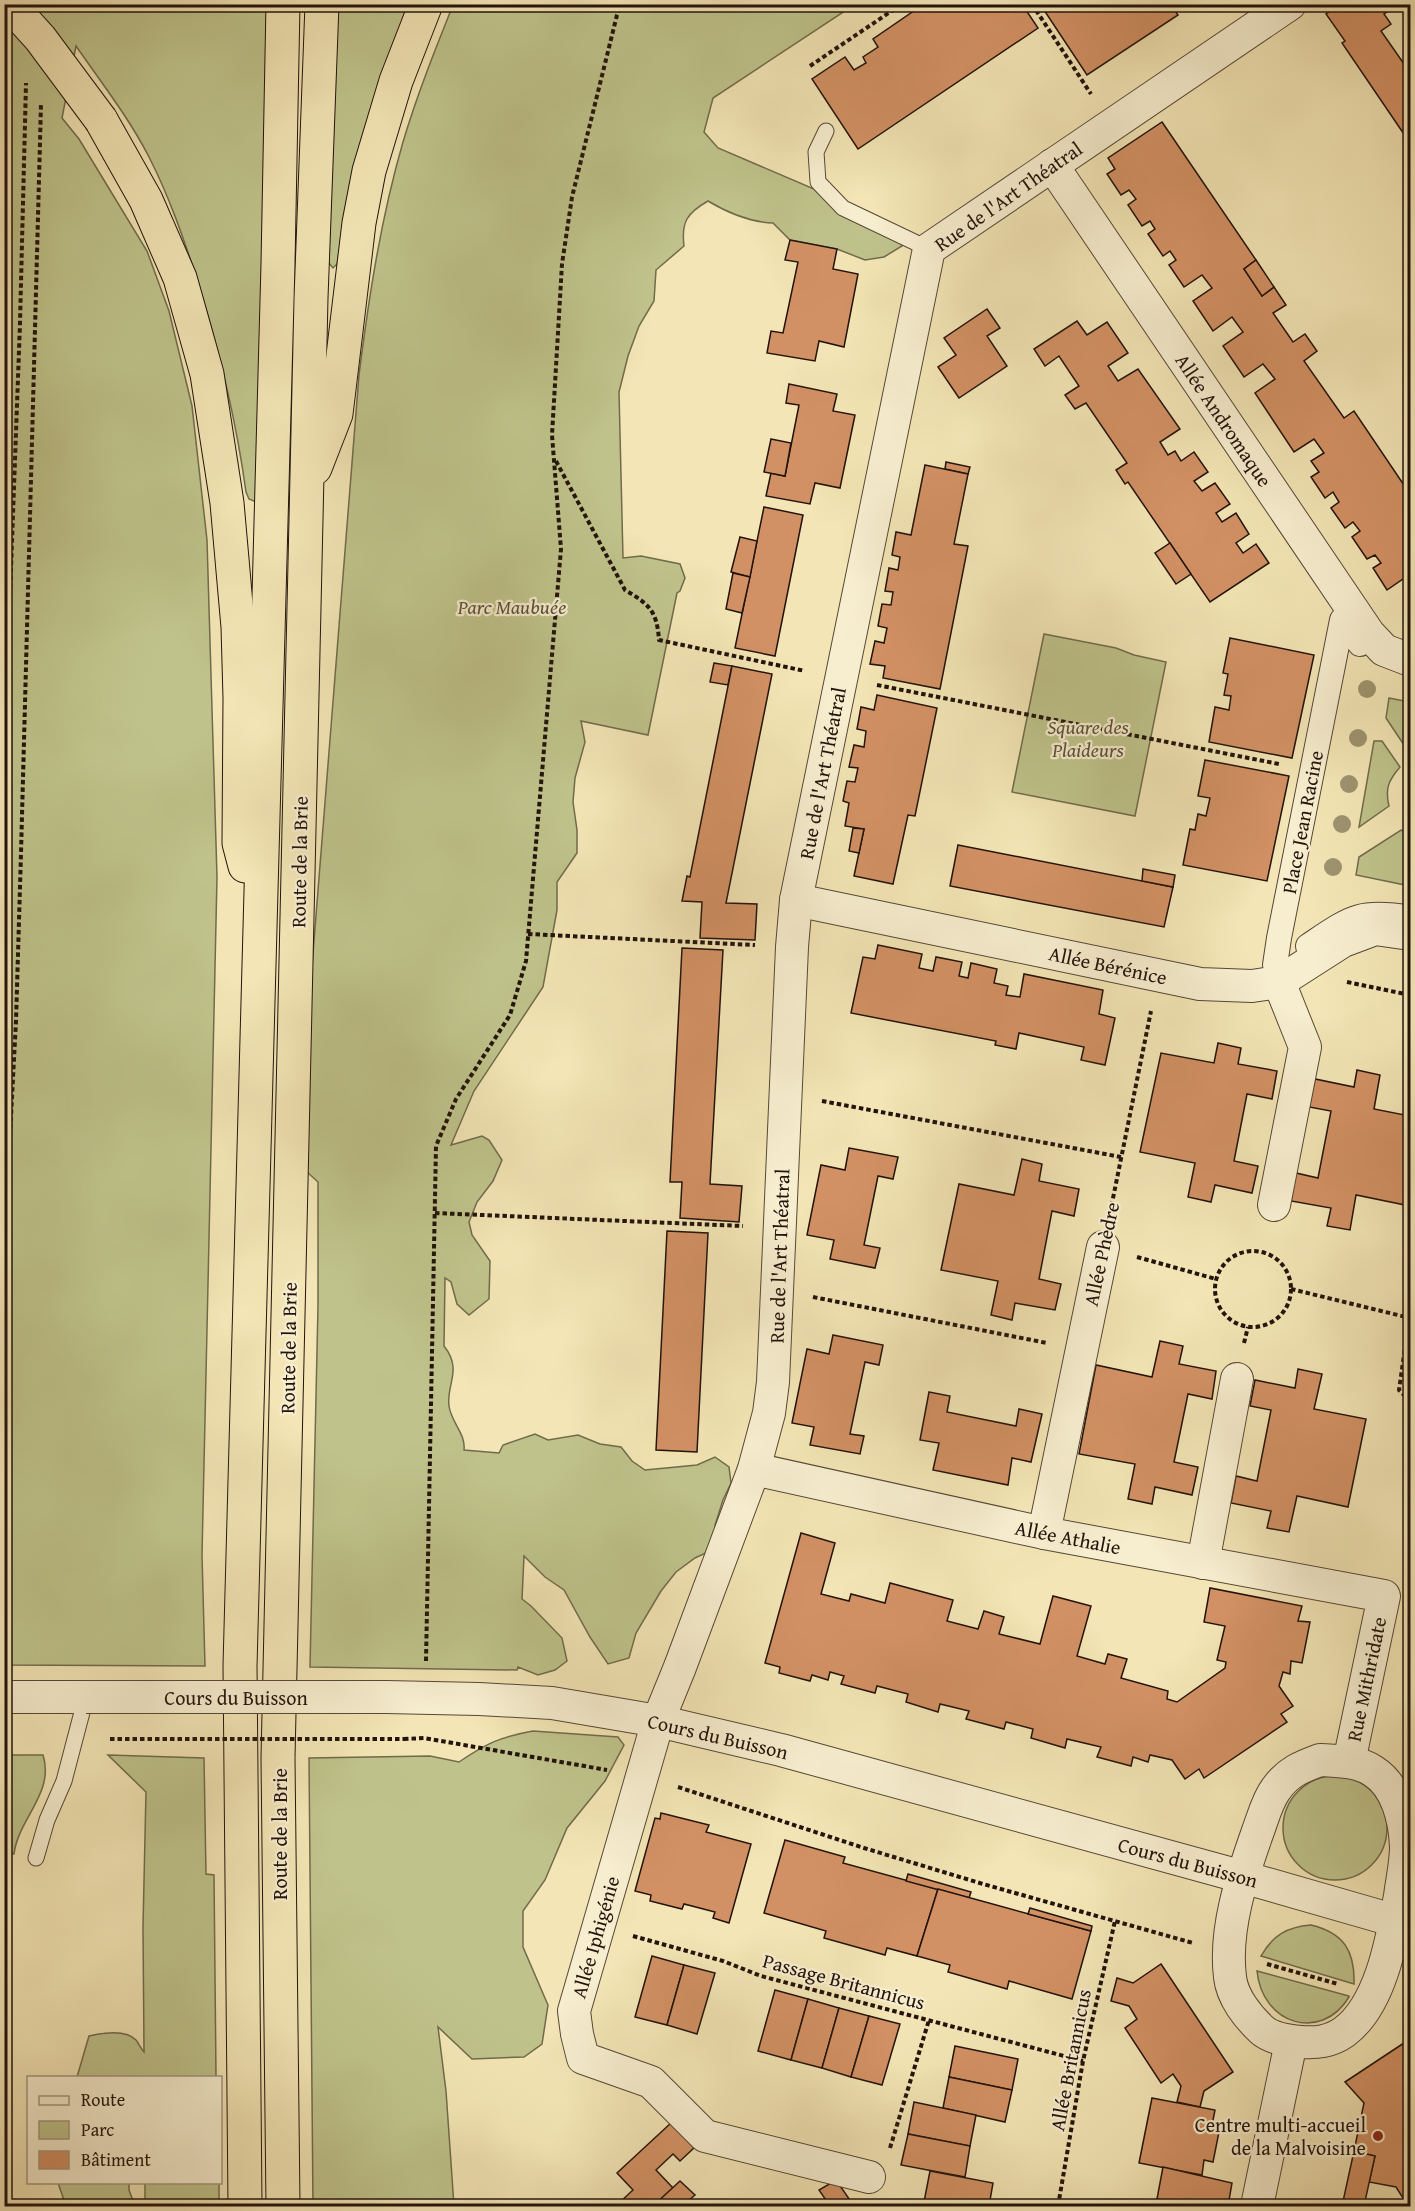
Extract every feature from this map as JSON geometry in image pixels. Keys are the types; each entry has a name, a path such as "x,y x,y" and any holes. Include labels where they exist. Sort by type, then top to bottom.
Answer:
{"highway":[{"path":"9,4 40,38 101,120 146,200 180,279 207,374 227,503 238,627 239,843 260,926"},
{"name":"Route de la Brie","path":"245,2206 240,1666 283,4"},
{"name":"Route de la Brie","path":"283,2206 278,1758 311,287 322,4"},
{"path":"307,489 336,414 358,223 369,171 396,81 426,4"}],"street":[{"name":"Rue de l'Art Théatral","path":"657,1721 680,1667 754,1468 769,1413 773,1382 796,900 929,249 1290,4"},
{"name":"Allée Andromaque","path":"1052,165 1369,634 1384,650 1410,660"},
{"name":"Place Jean Racine","path":"1410,673 1391,668 1372,657 1342,620 1275,965 1336,927 1359,916 1383,913 1410,918"},
{"name":"Allée Bérénice","path":"796,900 1200,984 1252,986 1279,982 1343,941 1375,929 1410,934"},
{"path":"1274,1205 1305,1047 1279,982"},
{"name":"Allée Phèdre","path":"1044,1533 1102,1247"},
{"path":"1203,1563 1237,1379"},
{"name":"Allée Athalie","path":"754,1468 1044,1533 1384,1596"},
{"name":"Rue Mithridate","path":"1349,1762 1384,1596"},
{"name":"Cours du Buisson","path":"4,1697 386,1697 552,1703 657,1721 781,1750 1244,1876 1403,1923"},
{"name":"Allée Iphigénie","path":"657,1721 574,2011 583,2058 651,2082 705,2136 869,2177"},
{"name":"Rue Mithridate","path":"1320,1760 1349,1762 1373,1770 1391,1789 1401,1812 1406,1848 1403,1923 1385,1960 1372,1995 1361,2014 1343,2032 1320,2043 1291,2042 1264,2032 1244,2010 1230,1979 1229,1953 1235,1912 1263,1816 1275,1790 1294,1770 1320,1760"},
{"path":"1257,2206 1291,2042"}],"lane":[{"path":"826,131 816,152 818,182 843,208 929,249"},
{"path":"36,1858 47,1820 64,1781 86,1697"}],"path":[{"path":"425,1698 436,1146 456,1099 510,1015 526,961 561,549 552,435 561,264 572,197 617,15 622,4"},
{"path":"810,66 902,4"},
{"path":"1032,4 1111,124"},
{"path":"4,760 21,323 27,73"},
{"path":"4,1249 20,877 41,94"},
{"path":"554,458 625,590 652,610 658,623 659,640 1312,771"},
{"path":"528,934 792,947"},
{"name":"Allée Phèdre","path":"1102,1247 1159,975"},
{"path":"1340,981 1410,995"},
{"path":"785,1096 840,1104 1121,1157"},
{"path":"435,1213 780,1227"},
{"path":"1102,1247 1216,1279"},
{"path":"1251,1251 1263,1252 1274,1257 1289,1277 1291,1289 1289,1302 1282,1313 1261,1326 1236,1323 1225,1315 1218,1304 1215,1292 1216,1279 1221,1268 1239,1253 1251,1251"},
{"path":"1291,1289 1410,1318"},
{"path":"777,1290 1082,1350"},
{"path":"1410,1313 1399,1390 1410,1401"},
{"path":"110,1739 424,1737 641,1776 982,1884 1372,1995"},
{"name":"Allée Britannicus","path":"1058,2206 1083,2061 1115,1921"},
{"name":"Passage Britannicus","path":"598,1927 723,1960 761,1976 1083,2061"},
{"path":"869,2177 885,2165 928,2020"}],"green space":[{"path":"4,5 271,5 256,502 249,499 246,492 220,358 181,232 156,172 133,128 76,46 62,118 79,139 147,251 169,311 192,406 207,540 217,877 202,1555 205,1666 5,1665"},
{"path":"336,5 408,5 383,71 352,186 337,264 333,268 328,262"},
{"name":"Parc Maubuée","path":"453,5 854,5 713,98 704,132 718,148 849,204 893,230 902,246 884,257 865,260 837,249 790,240 773,223 739,216 708,201 690,214 687,219 684,246 656,270 654,301 639,326 628,356 619,392 623,558 641,556 680,564 685,578 677,593 648,735 581,721 585,742 575,778 573,802 577,853 557,882 557,910 543,987 474,1091 451,1145 482,1136 489,1140 502,1160 493,1181 477,1202 469,1222 472,1235 490,1261 489,1299 469,1315 457,1304 451,1282 445,1278 444,1346 450,1355 453,1370 449,1406 463,1439 464,1450 499,1453 503,1445 535,1434 548,1440 578,1435 600,1444 621,1447 632,1461 645,1470 697,1465 715,1457 729,1467 731,1483 715,1525 716,1537 708,1552 695,1558 676,1572 661,1591 636,1633 629,1658 608,1664 564,1590 545,1577 524,1556 522,1599 562,1638 567,1661 555,1670 538,1675 518,1667 517,1670 310,1667 318,1306 318,1182 306,1171 310,991 359,375 377,257 395,171 414,107"},
{"name":"Square des Plaideurs","path":"1044,634 1116,648 1134,655 1166,662 1135,816 1012,792"},
{"path":"1389,698 1410,702 1410,754 1386,718"},
{"path":"1374,741 1382,741 1400,767 1388,785 1389,806 1359,827"},
{"path":"1401,830 1410,835 1410,886 1356,875 1359,857"},
{"path":"533,1731 618,1737 624,1745 605,1781 567,1828 545,1880 523,1911 523,1947 548,2005 542,2044 524,2057 472,2059 438,2027 446,2091 454,2206 313,2206 309,1758 430,1756 459,1762 494,1742"},
{"path":"5,1755 43,1755 45,1769 40,1794 22,1829 14,1854 5,1853"},
{"path":"108,1755 204,1758 206,1874 214,1875 216,2076 77,2076 89,2036 126,2034 136,2040 144,2052 143,1927 146,1792"},
{"path":"1335,1776 1355,1780 1364,1785 1378,1799 1383,1808 1387,1828 1383,1848 1378,1857 1364,1871 1355,1876 1335,1880 1315,1876 1306,1871 1292,1857 1287,1848 1283,1828 1287,1808 1292,1799 1306,1785 1315,1780"},
{"path":"1311,1925 1332,1933 1345,1945 1350,1953 1354,1984 1261,1956 1270,1943 1282,1933"},
{"path":"1257,1971 1349,1997 1337,2011 1324,2020 1309,2023 1294,2021 1281,2015 1270,2004 1261,1989"},
{"path":"58,2184 129,2184 135,2206 66,2206"},
{"path":"145,2184 219,2184 219,2206 145,2206"}],"building":[{"path":"924,4 937,4 938,7 942,4 1022,4 1038,28 858,149 812,79 845,57 854,70 866,63 863,57 878,47 873,39"},
{"path":"1040,4 1171,4 1178,15 1087,75"},
{"path":"1340,4 1399,4 1384,14 1391,24 1381,31 1404,64 1410,60 1410,143 1342,43 1345,41 1326,14"},
{"path":"1162,122 1256,260 1244,269 1262,296 1274,287 1286,305 1273,313 1293,342 1305,334 1317,351 1304,361 1344,418 1354,411 1410,494 1410,574 1387,590 1373,568 1381,563 1375,555 1367,559 1352,537 1360,531 1353,522 1345,528 1331,508 1339,502 1333,492 1325,498 1311,477 1319,472 1311,461 1324,453 1314,439 1294,452 1255,393 1275,379 1263,364 1244,377 1223,346 1243,332 1232,317 1213,331 1193,301 1212,288 1202,275 1184,287 1169,265 1176,260 1170,251 1163,256 1148,234 1155,229 1150,221 1142,226 1128,205 1136,199 1129,190 1121,195 1107,174 1115,169 1108,158"},
{"path":"790,240 837,249 833,269 858,274 844,347 819,341 815,361 767,353 771,331 783,333 798,262 785,260"},
{"path":"1256,260 1274,287 1262,296 1244,269"},
{"path":"987,309 1000,328 987,336 1007,366 959,398 938,367 956,355 944,338"},
{"path":"1077,321 1087,335 1107,322 1128,353 1108,366 1118,381 1138,369 1180,429 1160,442 1168,455 1175,451 1181,461 1194,452 1208,472 1194,481 1202,491 1215,483 1230,504 1216,513 1222,522 1236,513 1249,534 1236,543 1243,553 1256,544 1269,563 1210,602 1128,482 1125,484 1116,470 1127,463 1086,403 1075,409 1065,395 1079,386 1059,356 1045,366 1034,349"},
{"path":"789,384 837,394 833,411 855,415 840,488 815,483 810,504 766,496 771,473 785,476 799,405 786,403"},
{"path":"771,439 791,443 785,476 764,472"},
{"path":"946,462 970,467 968,474 945,469"},
{"path":"925,465 968,474 954,544 968,546 940,689 883,678 885,666 870,664 875,641 884,643 887,628 878,626 882,604 891,605 893,592 885,591 889,568 898,570 900,557 892,555 896,532 911,535"},
{"path":"764,507 803,515 775,656 735,648"},
{"path":"740,537 757,541 750,577 731,572"},
{"path":"1170,543 1191,574 1176,584 1155,553"},
{"path":"733,573 750,577 742,613 726,609"},
{"path":"1230,638 1314,655 1292,758 1209,742 1215,707 1229,710 1231,696 1224,695 1228,674 1223,673"},
{"path":"714,663 732,666 728,685 710,682"},
{"path":"732,666 772,674 726,903 757,904 755,940 700,938 702,902 682,901 687,876 690,877"},
{"path":"877,695 937,708 915,816 908,815 893,884 854,876 864,829 845,826 849,803 843,801 847,781 855,782 858,768 849,767 854,745 864,747 866,731 857,729 861,707 874,710"},
{"path":"1205,760 1289,776 1267,881 1183,865 1190,829 1195,830 1198,814 1206,816 1210,798 1198,796"},
{"path":"853,828 864,829 859,853 849,851"},
{"path":"958,845 1173,887 1164,927 950,886"},
{"path":"1143,869 1175,875 1173,887 1142,881"},
{"path":"878,945 922,954 919,968 933,971 936,957 962,962 959,976 968,978 971,963 997,969 994,983 1008,986 1006,995 1020,997 1024,974 1103,990 1099,1014 1115,1018 1105,1065 1081,1060 1084,1047 1019,1033 1016,1049 995,1045 996,1041 851,1013 863,957 875,959"},
{"path":"682,948 723,950 710,1184 742,1186 739,1222 680,1218 682,1182 670,1182"},
{"path":"1218,1043 1241,1048 1238,1064 1277,1071 1272,1099 1247,1094 1234,1161 1258,1166 1252,1193 1215,1185 1211,1202 1188,1197 1195,1163 1140,1152 1161,1053 1214,1063"},
{"path":"1357,1070 1380,1075 1374,1109 1410,1116 1410,1206 1356,1195 1350,1230 1327,1226 1331,1208 1291,1201 1296,1173 1318,1178 1331,1111 1309,1107 1315,1079 1354,1087"},
{"path":"849,1148 898,1157 893,1179 878,1176 864,1245 880,1248 875,1268 830,1259 834,1240 807,1235 821,1165 845,1170"},
{"path":"1022,1159 1042,1164 1039,1181 1079,1189 1074,1216 1052,1211 1039,1279 1061,1284 1055,1310 1015,1303 1012,1320 991,1315 998,1281 941,1270 959,1184 1014,1195"},
{"path":"667,1231 708,1233 697,1452 656,1450"},
{"path":"833,1335 883,1345 879,1365 865,1362 850,1434 864,1436 860,1454 810,1445 814,1427 792,1423 807,1349 829,1354"},
{"path":"1160,1341 1183,1346 1179,1364 1216,1371 1212,1399 1188,1394 1174,1462 1198,1467 1192,1495 1155,1487 1152,1504 1128,1499 1135,1464 1079,1454 1096,1365 1152,1377"},
{"path":"1298,1369 1322,1374 1314,1409 1366,1419 1348,1507 1297,1496 1289,1532 1267,1528 1271,1511 1231,1503 1236,1476 1257,1481 1271,1410 1250,1406 1255,1380 1295,1388"},
{"path":"929,1392 950,1396 947,1412 1016,1426 1019,1409 1042,1414 1031,1462 1012,1458 1008,1485 933,1470 939,1443 920,1440"},
{"path":"801,1533 835,1543 821,1594 849,1601 851,1594 885,1603 890,1583 953,1600 947,1621 978,1629 984,1611 1004,1617 999,1634 1040,1644 1053,1596 1091,1606 1077,1656 1105,1664 1108,1654 1127,1659 1121,1678 1168,1691 1167,1699 1177,1702 1225,1668 1226,1662 1217,1660 1225,1626 1204,1622 1210,1588 1302,1606 1298,1621 1310,1622 1302,1663 1291,1661 1290,1674 1283,1672 1279,1686 1293,1706 1281,1714 1287,1722 1204,1778 1199,1769 1185,1779 1172,1760 1150,1755 1148,1762 1133,1757 1131,1766 1097,1757 1101,1747 1067,1739 1065,1748 1031,1738 1033,1729 1006,1722 1004,1729 966,1719 969,1711 940,1704 938,1712 906,1702 908,1694 877,1686 875,1693 841,1684 844,1676 830,1672 828,1680 812,1675 810,1681 779,1673 780,1667 765,1663"},
{"path":"661,1813 709,1825 706,1832 751,1844 729,1923 713,1918 715,1912 684,1904 682,1909 650,1901 651,1895 635,1891 655,1818 660,1819"},
{"path":"785,1840 845,1857 843,1863 938,1889 917,1956 887,1948 885,1955 824,1938 826,1931 764,1913"},
{"path":"908,1874 971,1892 969,1898 906,1881"},
{"path":"938,1889 1091,1931 1072,1999 1009,1981 1007,1989 948,1972 950,1965 917,1956"},
{"path":"1030,1908 1092,1926 1091,1931 1028,1914"},
{"path":"652,1956 684,1965 667,2025 635,2017"},
{"path":"1161,1964 1233,2072 1204,2091 1200,2107 1177,2102 1181,2086 1173,2074 1161,2083 1125,2028 1137,2019 1129,2006 1111,2001 1117,1978 1133,1983"},
{"path":"684,1965 715,1973 697,2034 667,2025"},
{"path":"775,1990 808,1999 791,2060 758,2051"},
{"path":"808,1999 839,2008 822,2068 791,2060"},
{"path":"839,2008 869,2016 851,2077 822,2068"},
{"path":"869,2016 900,2024 882,2085 851,2077"},
{"path":"1410,2039 1410,2096 1404,2100 1410,2108 1410,2206 1408,2206 1396,2187 1369,2182 1375,2156 1354,2151 1364,2103 1345,2082"},
{"path":"955,2046 1018,2059 1012,2090 949,2077"},
{"path":"949,2077 1012,2090 1005,2122 943,2108"},
{"path":"1152,2098 1215,2110 1212,2125 1220,2127 1213,2162 1204,2160 1202,2175 1139,2163"},
{"path":"914,2102 976,2115 970,2146 908,2134"},
{"path":"672,2122 694,2148 680,2161 673,2154 656,2170 673,2188 653,2206 622,2206 619,2203 633,2190 617,2173"},
{"path":"908,2134 970,2146 965,2177 901,2165"},
{"path":"1354,2151 1375,2156 1364,2206 1342,2206"},
{"path":"1163,2167 1232,2183 1228,2206 1189,2206 1157,2199"},
{"path":"930,2171 993,2183 989,2206 948,2206 924,2202"},
{"path":"836,2180 854,2206 830,2206 819,2190"},
{"path":"680,2181 695,2195 682,2206 653,2206"},
{"path":"1157,2199 1189,2206 1155,2206"}],"place":[{"name":"Centre multi-accueil de la Malvoisine","path":"1378,2136"}]}
